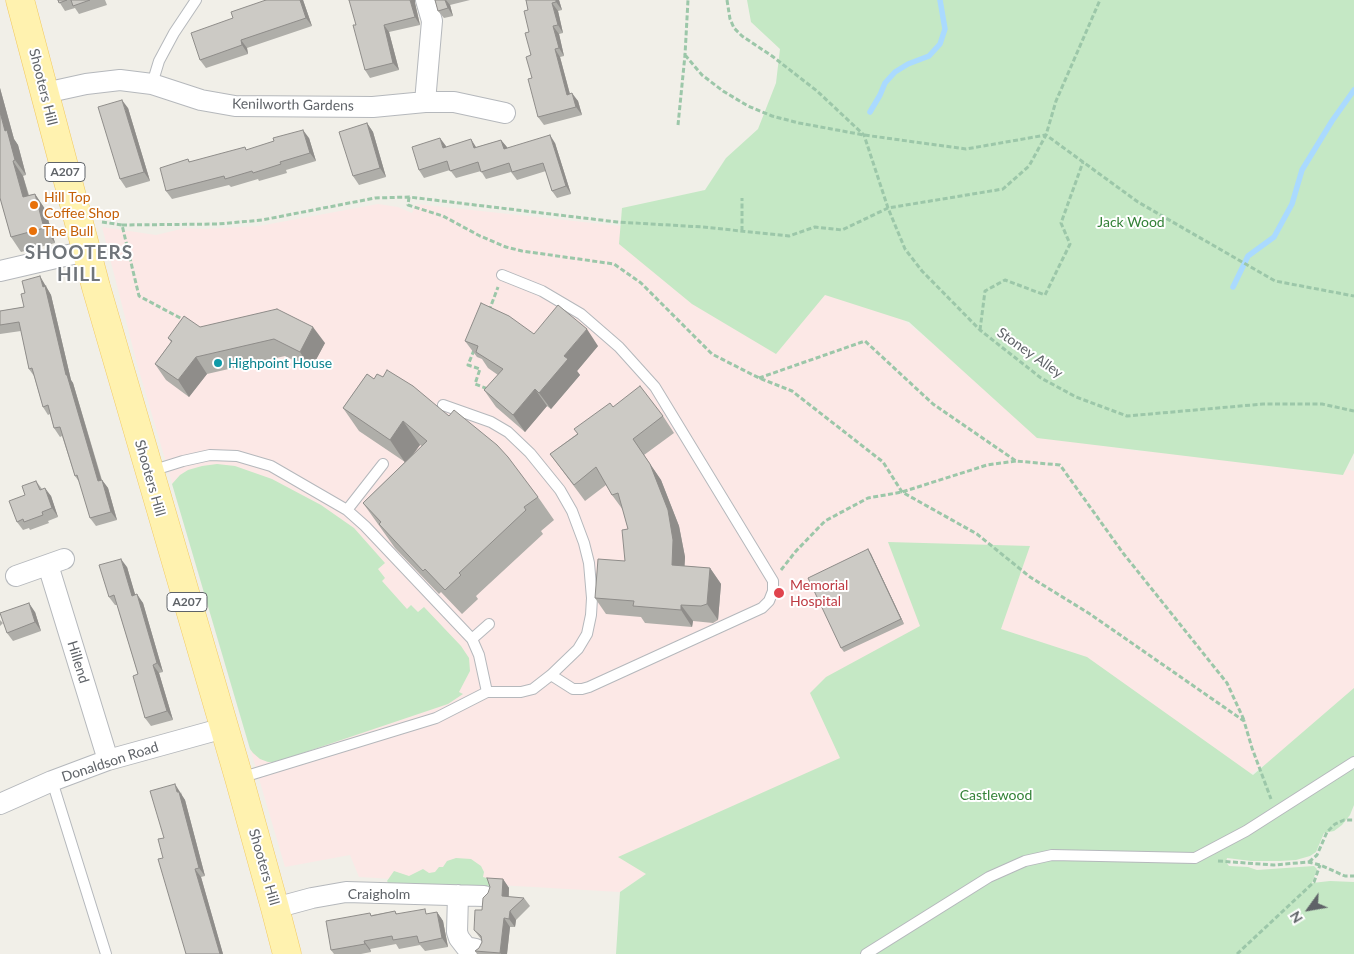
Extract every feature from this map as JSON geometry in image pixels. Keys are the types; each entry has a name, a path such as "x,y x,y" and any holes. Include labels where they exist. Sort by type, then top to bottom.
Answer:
{"main road":[{"name":"Shooters Hill","path":"20,0 86,251 148,471 276,908 286,954"}],"street":[{"path":"425,102 432,21 426,0"},
{"name":"Kenilworth Gardens","path":"45,93 86,84 120,80 152,84 201,100 235,106 372,106 454,102 505,112"},
{"path":"0,270 86,251"},
{"name":"Hillend","path":"16,576 56,562 108,760"},
{"name":"Donaldson Road","path":"0,804 52,780 108,760 224,728"},
{"name":"Craigholm","path":"276,908 312,898 346,892 484,896"},
{"path":"458,895 458,938 466,947 476,949"}],"lane":[{"path":"152,84 159,61 174,33 196,0"},
{"path":"502,276 542,291 581,314 619,347 656,387 772,581 773,591 769,600 762,608 589,687 573,689 551,675"},
{"path":"239,778 436,718 486,692 521,692 533,689 578,649 587,634 591,615 591,581 584,543 572,511 560,490 530,453 508,432 483,419 443,405"},
{"path":"148,471 183,460 210,456 238,456 271,466 347,510 365,526 472,639 479,655 486,692"},
{"path":"347,510 383,464"},
{"path":"472,639 489,624"},
{"path":"866,954 989,877 1025,860 1052,856 1195,858 1246,831 1354,762"},
{"path":"52,780 106,954"}],"path":[{"path":"678,125 688,0"},
{"path":"728,0 730,19 734,28 742,36 772,56 817,91 864,135"},
{"path":"97,224 103,222 122,225 218,224 262,220 374,198 409,197 617,222 703,227 789,236 815,227 842,230 888,208 1003,188 1029,166 1046,135 1056,101 1100,0"},
{"path":"685,55 702,75 723,91 748,106 772,116 798,123 864,135 966,149 1046,135 1138,202 1275,281 1354,296"},
{"name":"Stoney Alley","path":"864,135 888,208 905,249 922,271 980,330 1041,378 1076,397 1127,416 1263,404 1322,404 1354,411"},
{"path":"980,330 985,291 1005,280 1045,295 1070,244 1062,223 1083,162"},
{"path":"409,197 408,205 443,216 480,236 506,247 614,264 641,283 712,354 759,378 792,391 876,456 883,462 902,492 977,534 1030,576 1090,614 1244,721"},
{"path":"742,198 742,231"},
{"path":"122,225 140,296 185,321"},
{"path":"489,311 502,276"},
{"path":"759,378 865,341 933,404 1016,462"},
{"path":"475,347 468,365 480,370 475,384 493,391 483,419"},
{"path":"772,581 796,551 825,521 868,498 902,492 987,465 1016,462 1060,465 1123,553 1227,683 1244,721 1276,812"},
{"path":"1308,862 1317,855 1327,832 1335,824 1344,820 1354,820"},
{"path":"1195,858 1274,865 1308,862 1345,876 1354,876"},
{"path":"1237,954 1314,882 1320,865"}],"shaded area":[{"name":"Memorial Hospital","path":"378,204 398,207 412,213 416,204 621,226 803,241 996,393 1114,447 1138,451 1220,453 1306,460 1354,471 1354,703 1316,732 1241,780 646,874 620,892 359,877 350,855 285,867 137,364 102,227 156,235 185,228 204,229 259,226"}],"green space":[{"name":"Jack Wood","path":"747,0 1354,0 1354,453 1343,475 1037,438 909,322 825,295 776,354 692,304 619,244 622,208 705,190 726,158 758,129 776,83 780,49 751,22"},
{"path":"217,464 235,466 272,479 321,505 354,528 385,563 378,569 385,578 382,581 407,609 411,605 418,612 424,607 461,646 469,658 470,671 459,692 463,694 448,704 276,762 260,759 253,753 250,749 172,484 180,475 188,470"},
{"name":"Castlewood","path":"888,542 1030,546 1001,629 1087,657 1253,775 1354,688 1354,805 1350,815 1334,831 1324,833 1316,852 1310,856 1296,860 1280,861 1251,861 1227,858 1226,862 1229,866 1248,867 1257,870 1314,866 1317,869 1312,883 1330,881 1354,882 1354,954 616,954 620,892 646,874 618,857 840,758 810,693 826,677 920,626"},
{"path":"456,858 471,859 481,866 484,872 483,877 490,879 491,888 389,884 387,881 394,871 409,876 423,869 429,873 435,872 439,867 443,867 447,861"}],"building":[{"path":"71,0 90,0 73,6"},
{"path":"266,0 300,0 306,18 241,40 242,45 200,60 191,33 233,18 231,12"},
{"path":"349,0 410,0 415,17 384,25 393,63 365,70 353,25 356,25"},
{"path":"435,0 445,0 448,8 438,11"},
{"path":"526,0 556,0 556,2 552,3 558,25 553,26 559,48 555,49 567,95 572,93 576,107 538,117 528,79 532,78 526,57 531,55 525,33 529,32 524,11 528,10"},
{"path":"122,100 144,172 120,179 98,107"},
{"path":"0,112 5,131 7,130 23,197 35,194 44,228 11,237 0,198"},
{"path":"367,123 380,168 353,176 339,132"},
{"path":"303,130 310,153 253,173 252,171 225,179 224,176 166,191 160,168 188,159 189,162 245,147 246,150 274,141 273,138"},
{"path":"550,135 566,186 552,191 543,163 512,172 509,163 481,172 478,162 450,171 447,161 419,170 412,147 440,138 443,148 471,139 474,148 501,140 504,149"},
{"path":"40,276 43,287 45,286 66,375 98,481 102,480 111,512 90,518 60,427 54,428 48,405 43,407 32,368 29,369 19,322 0,325 0,311 24,307 21,294 25,293 22,281"},
{"path":"481,303 509,316 534,334 558,305 587,329 564,356 568,359 539,393 535,389 513,415 484,390 503,369 476,352 478,346 465,341"},
{"path":"277,309 313,327 300,352 274,339 196,357 178,380 155,364 172,341 168,338 184,316 200,327"},
{"path":"387,370 413,386 449,416 454,410 497,445 538,497 524,507 526,510 459,573 461,575 445,590 425,569 423,571 379,524 381,522 363,503 427,441 403,421 390,440 343,408 367,374 374,379 377,374 383,377"},
{"path":"640,386 663,416 633,439 650,464 668,510 673,540 672,565 710,568 707,604 701,606 681,605 681,610 633,606 634,601 595,598 598,559 625,561 622,530 628,529 618,493 612,495 596,467 574,485 550,454 578,434 574,429 610,403 613,407"},
{"path":"36,481 40,490 45,488 52,508 42,512 43,515 24,522 23,519 17,522 9,501 25,495 22,486"},
{"path":"868,549 901,619 841,648 808,578"},
{"path":"121,559 132,596 137,594 157,663 153,665 167,711 145,718 133,676 138,674 114,595 109,597 99,565"},
{"path":"29,603 35,622 7,633 0,613"},
{"path":"175,784 177,792 179,792 199,868 195,869 220,954 186,954 158,859 163,858 158,839 164,838 150,791"},
{"path":"487,878 503,879 502,896 524,898 510,911 509,919 504,918 500,953 475,951 482,942 481,936 474,930 475,910 482,910 483,898 488,893 490,887"},
{"path":"425,909 426,914 437,912 442,938 419,943 417,936 393,940 392,936 364,941 365,944 331,950 326,921 370,913 371,916 395,911 396,914"}],"waterway":[{"path":"870,112 885,83 895,72 908,64 929,56 940,44 945,29 940,0"},
{"path":"1233,287 1248,256 1274,237 1292,204 1302,170 1332,121 1354,90"}],"place":[{"name":"Hill Top Coffee Shop","path":"34,205"},
{"name":"The Bull","path":"33,231"},
{"name":"Highpoint House","path":"218,363"},
{"name":"Memorial Hospital","path":"779,593"}],"district":[{"name":"SHOOTERS HILL","path":"79,264"}]}
